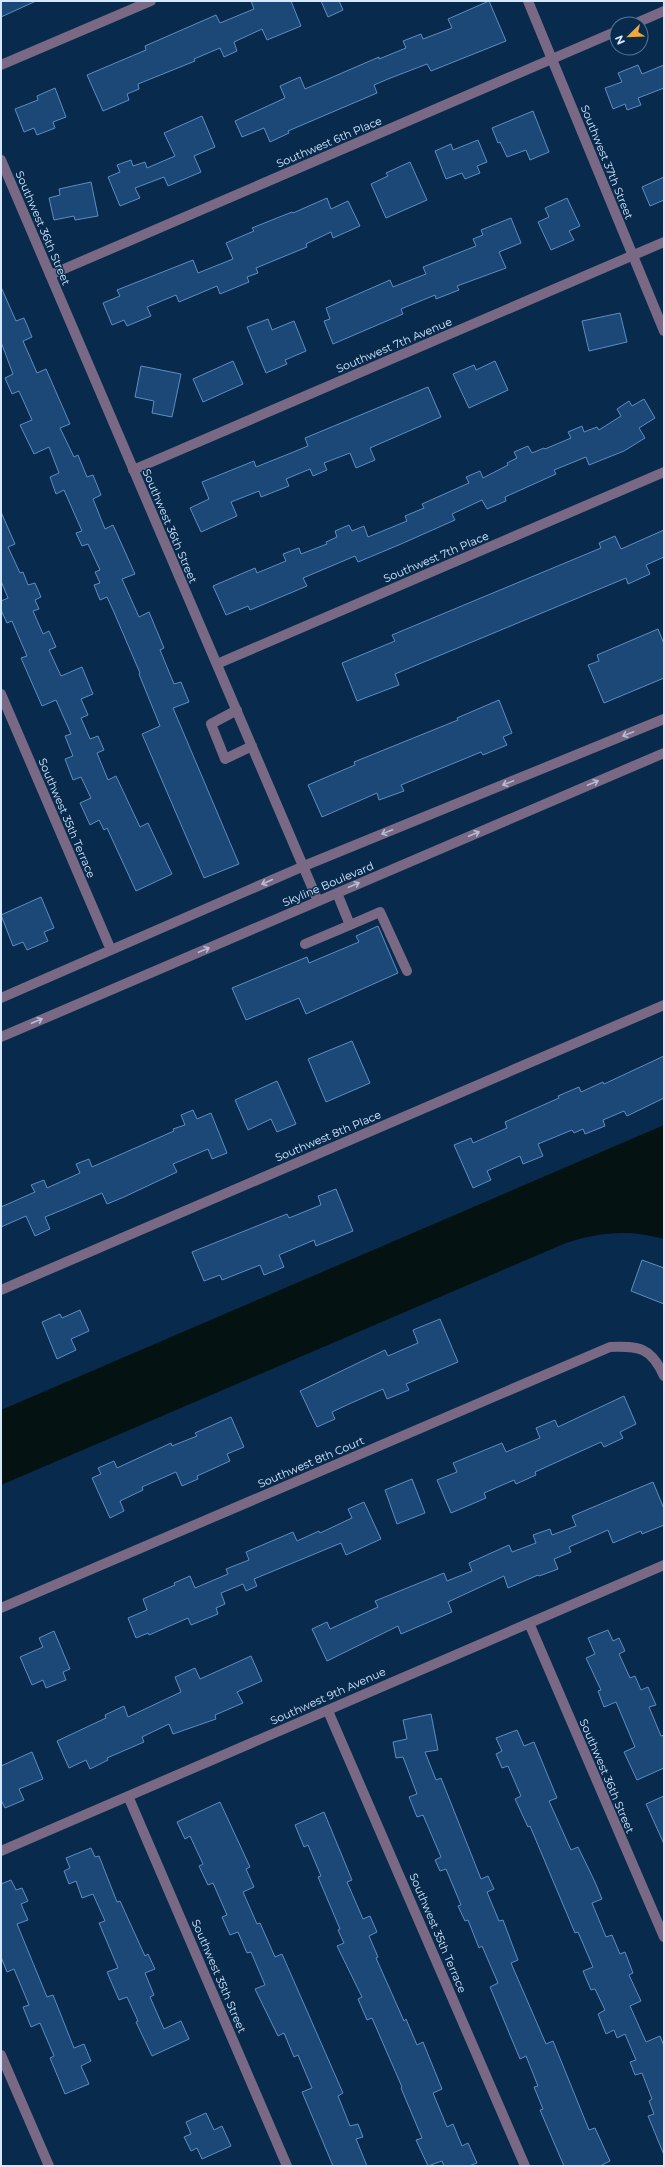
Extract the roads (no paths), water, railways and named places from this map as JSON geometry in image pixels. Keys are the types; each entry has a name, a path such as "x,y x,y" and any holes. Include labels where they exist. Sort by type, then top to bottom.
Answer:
{"street":[{"path":"1,65 151,1"},
{"name":"Southwest 37th Street","path":"528,1 664,331"},
{"path":"649,18 664,11"},
{"name":"Southwest 6th Place","path":"50,275 609,34"},
{"name":"Southwest 36th Street","path":"1,160 318,901"},
{"name":"Southwest 7th Avenue","path":"133,470 664,242"},
{"name":"Southwest 7th Place","path":"217,664 664,472"},
{"name":"Southwest 35th Terrace","path":"1,694 111,950"},
{"path":"237,710 211,724 225,759 252,746"},
{"path":"1,998 304,866 664,720"},
{"name":"Skyline Boulevard","path":"1,1037 664,753"},
{"path":"337,893 350,925"},
{"path":"305,944 380,912 406,971"},
{"name":"Southwest 8th Place","path":"1,1290 664,1005"},
{"name":"Southwest 8th Court","path":"1,1608 610,1347 633,1346 649,1354 664,1376"},
{"name":"Southwest 9th Avenue","path":"1,1850 328,1711 407,1675 664,1565"},
{"name":"Southwest 36th Street","path":"529,1623 664,1937"},
{"name":"Southwest 35th Terrace","path":"328,1711 525,2166"},
{"name":"Southwest 35th Street","path":"128,1796 287,2166"},
{"path":"1,2055 49,2166"}]}
